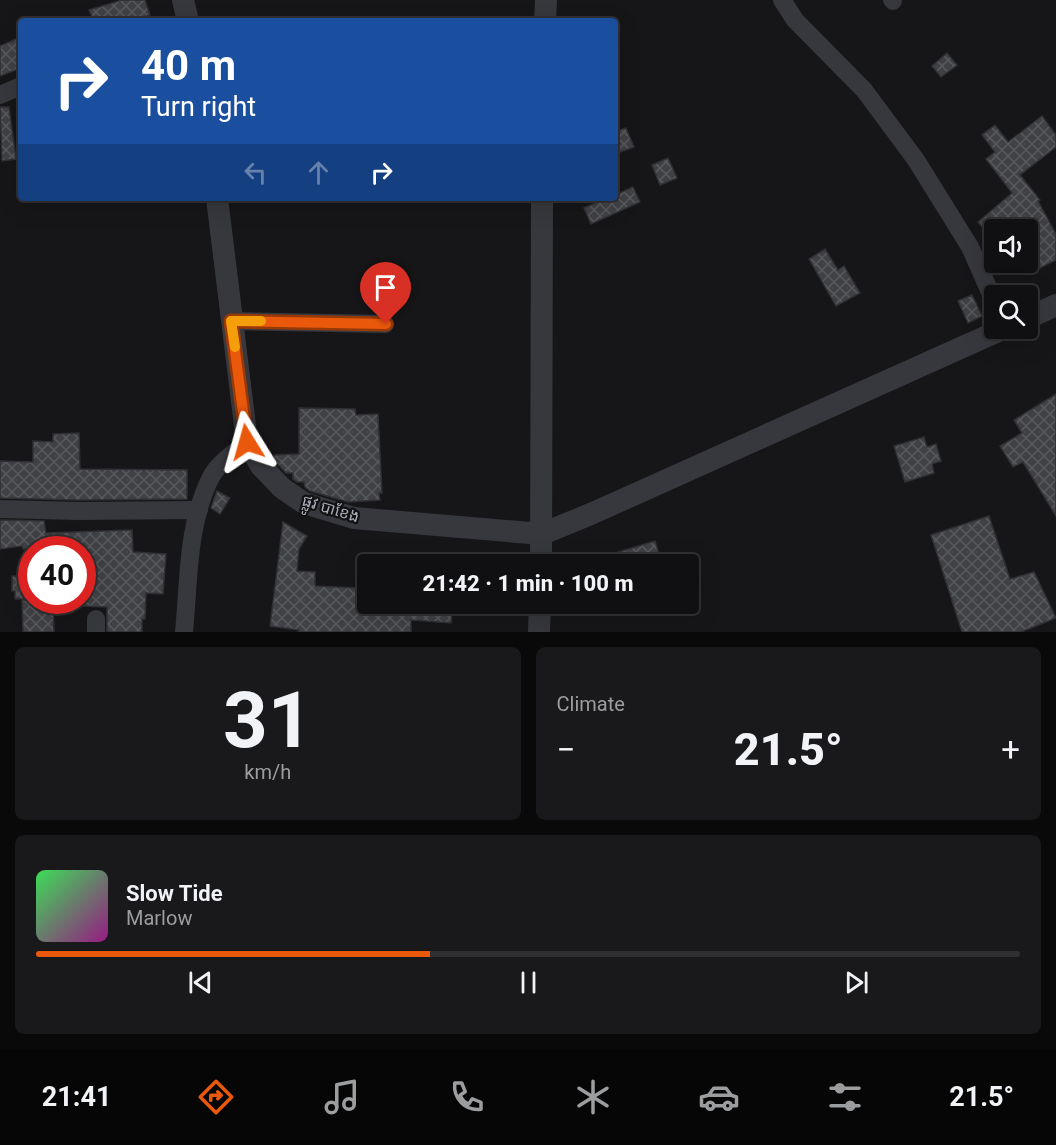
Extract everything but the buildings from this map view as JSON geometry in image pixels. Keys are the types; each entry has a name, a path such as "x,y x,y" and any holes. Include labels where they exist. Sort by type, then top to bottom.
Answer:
{"street":[{"path":"545,18 546,0"},
{"path":"782,0 795,20 864,90 916,160 970,248 987,285"},
{"path":"0,95 18,87"},
{"name":"ផ្លូវ បាខែង","path":"217,201 247,442 261,466 282,488 304,503 354,518 542,534"},
{"path":"541,554 542,201"},
{"path":"1038,313 1056,305"},
{"path":"231,321 386,324"},
{"path":"542,534 984,337"},
{"path":"184,632 193,532 199,510 211,476 247,442"},
{"path":"0,509 199,510"},
{"path":"539,632 540,614"}],"slow traffic":[{"path":"235,347 231,321 261,321"}],"route":[{"path":"247,442 231,321 386,324"}]}
